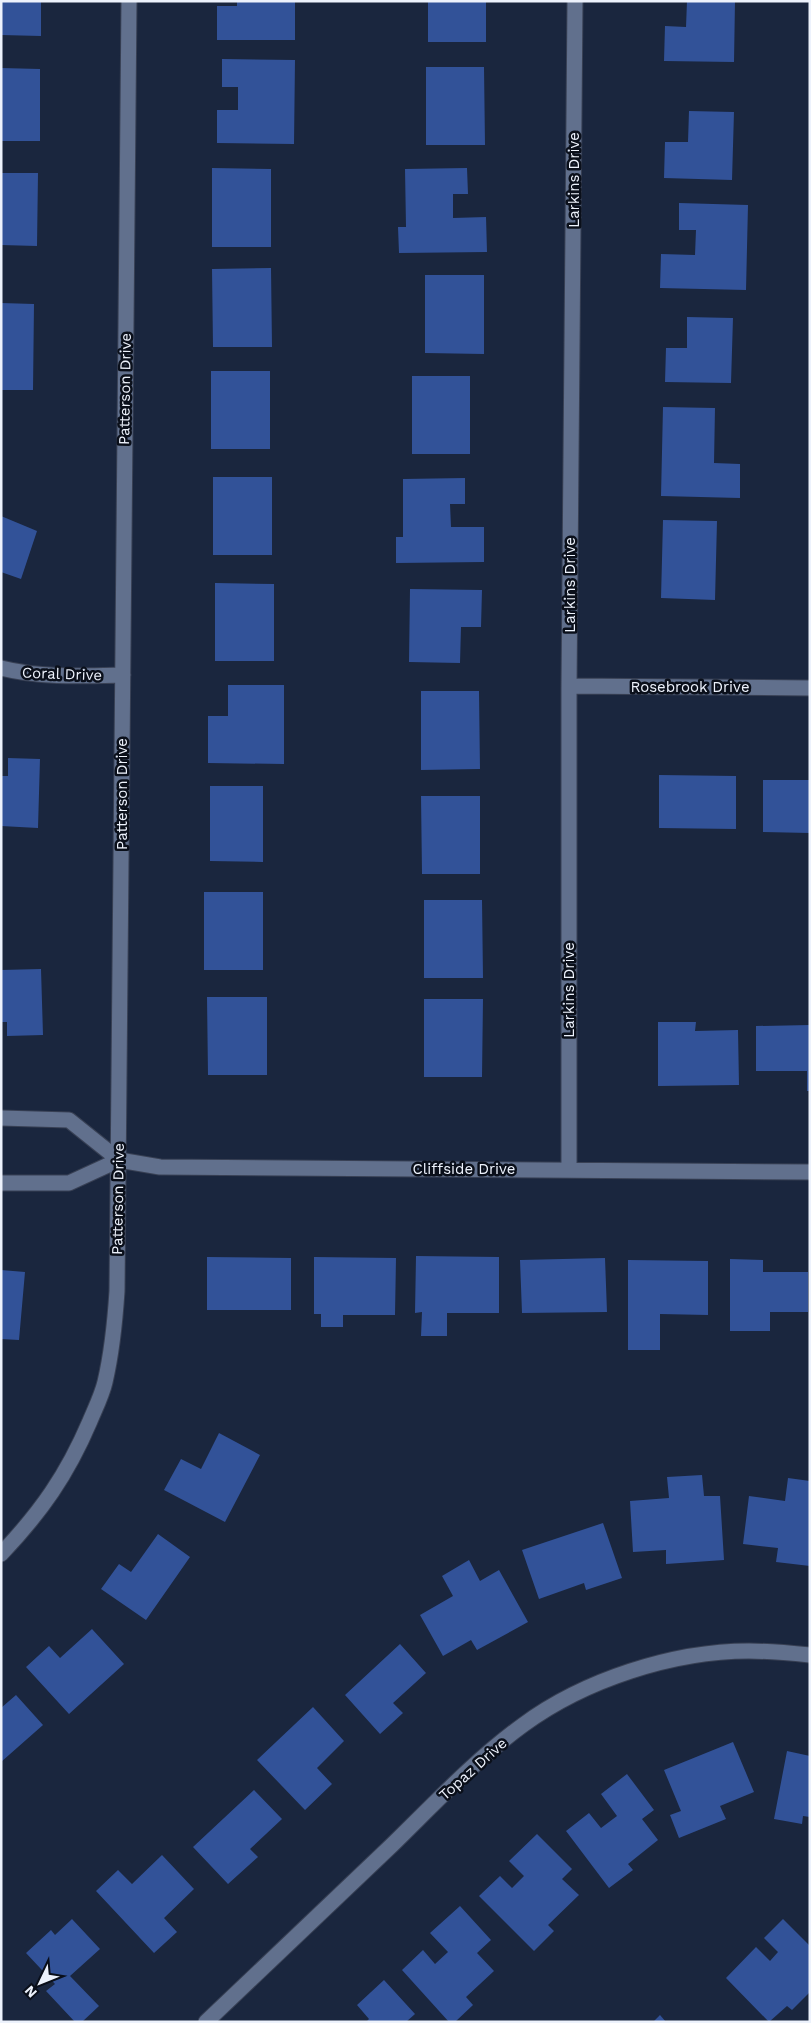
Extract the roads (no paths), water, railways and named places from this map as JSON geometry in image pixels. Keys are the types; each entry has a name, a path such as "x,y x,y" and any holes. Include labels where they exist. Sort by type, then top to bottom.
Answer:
{"street":[{"name":"Patterson Drive","path":"1,1554 22,1532 53,1493 80,1444 104,1384 114,1335 117,1291 119,1160 129,1"},
{"name":"Larkins Drive","path":"569,1170 569,686 575,1"},
{"name":"Coral Drive","path":"1,668 16,672 74,676 123,675"},
{"name":"Rosebrook Drive","path":"569,686 810,688"},
{"name":"Cliffside Drive","path":"1,1118 69,1120 119,1160 160,1167 810,1172"},
{"path":"1,1183 69,1183 119,1160"},
{"name":"Topaz Drive","path":"206,2022 469,1771 524,1725 558,1703 586,1689 630,1672 707,1654 748,1651 810,1655"}]}
